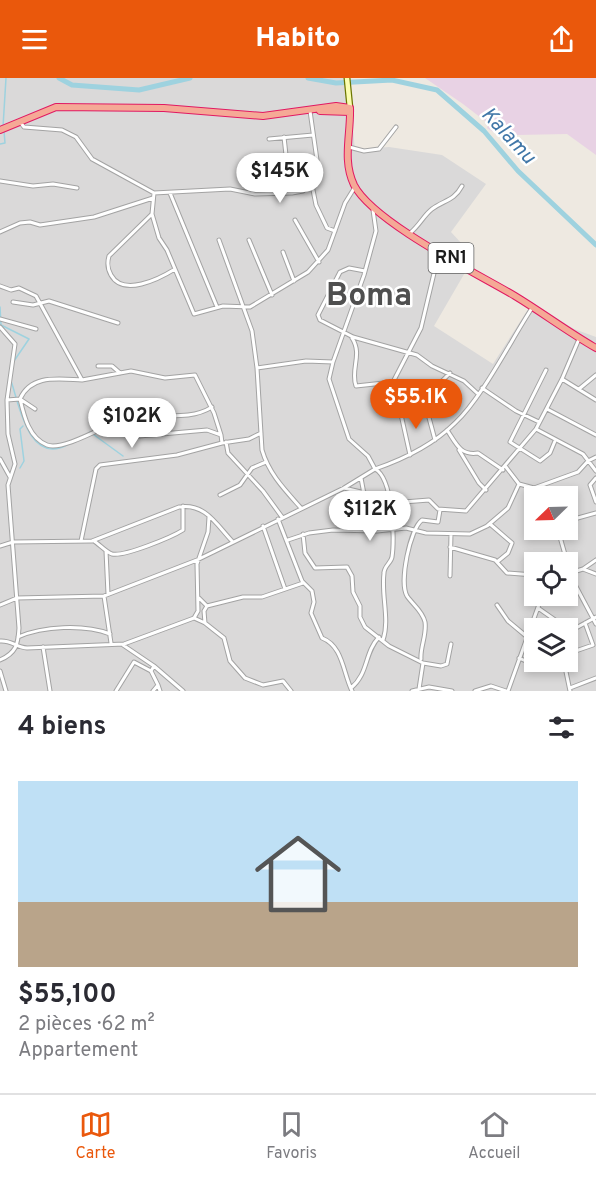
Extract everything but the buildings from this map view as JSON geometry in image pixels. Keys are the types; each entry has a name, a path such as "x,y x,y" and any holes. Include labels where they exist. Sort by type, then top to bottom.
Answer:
{"highway":[{"path":"313,111 336,106 348,93"},
{"path":"336,106 346,111"},
{"path":"2,130 56,107 164,108 263,116 313,111 346,111"},
{"name":"RN1","path":"346,111 349,139"},
{"name":"RN1","path":"346,111 349,139 347,161 355,187 379,218 410,233 596,348"}],"main road":[{"path":"346,111 347,78"}],"street":[{"path":"313,111 317,167 311,185 316,205 327,228 335,231"},
{"path":"20,122 24,127 62,130 76,136 92,159 154,193 230,189 250,194 274,194 298,192 311,185"},
{"path":"347,146 364,151 379,149 396,127"},
{"path":"269,139 314,135"},
{"path":"274,194 285,188 289,182 284,137"},
{"path":"0,181 33,186 53,184 77,188"},
{"path":"410,233 423,222 431,209 455,197 462,186"},
{"path":"154,193 152,214 159,238 175,269 192,314 217,307 246,308 294,282 319,262 328,250 345,203 355,187"},
{"path":"170,192 217,307"},
{"path":"0,232 20,223 30,222 40,225 94,217 153,198"},
{"path":"152,214 110,256 107,264 110,274 117,282 128,285 162,277 175,269"},
{"path":"379,218 365,271 329,379 349,439 368,456 375,469 383,475"},
{"path":"295,220 319,262"},
{"path":"219,240 246,308 257,368 261,433 266,462 301,508"},
{"path":"249,240 272,295"},
{"path":"283,252 294,282"},
{"path":"351,336 358,354 354,379 357,386 393,382 421,328 438,262 444,254"},
{"path":"365,271 349,268 340,272 318,315 320,320 351,336 410,352 450,374 478,394"},
{"path":"0,286 11,290 19,288 36,296 82,380"},
{"path":"13,302 39,304 47,301 118,323"},
{"path":"0,605 17,598 106,595 197,560 344,488 375,469 410,455 435,440 461,417 532,308"},
{"path":"0,319 36,329"},
{"path":"0,327 15,344 7,400 8,434 15,464 8,485 18,637 17,646 10,656 0,660"},
{"path":"368,509 429,500 440,510 466,511 536,429 562,379 579,339"},
{"path":"257,368 306,361 333,362"},
{"path":"98,366 112,366 120,373"},
{"path":"18,399 25,388 35,382 82,380 132,370 165,378 193,374 212,407 228,453 263,491 280,518 303,583 313,594 311,614 322,638 332,642 336,648 352,689"},
{"path":"546,370 510,442 541,461 551,451 555,441"},
{"path":"435,440 424,399 450,374"},
{"path":"579,389 596,375"},
{"path":"562,379 596,400"},
{"path":"482,388 539,422"},
{"path":"18,399 26,422 34,435 50,446 61,446 122,419 150,415 190,415 212,407"},
{"path":"7,400 18,399 35,409"},
{"path":"547,409 596,435"},
{"path":"400,410 410,455"},
{"path":"536,429 583,454 596,471"},
{"path":"128,437 207,430 221,435"},
{"path":"447,430 479,483 486,490"},
{"path":"81,542 96,469 99,465 177,455 224,442 245,440 261,433"},
{"path":"459,449 470,454 478,453 504,468 519,484 526,486"},
{"path":"539,486 574,474 596,457"},
{"path":"0,459 1,465 10,477"},
{"path":"220,495 240,485 252,468 266,462"},
{"path":"383,640 388,624 384,615 384,571 392,558 393,530 383,475 388,465"},
{"path":"361,478 371,531"},
{"path":"596,478 590,485 596,502"},
{"path":"288,540 303,534 333,530 414,530 470,534 490,524 511,505 519,484"},
{"path":"344,488 364,493"},
{"path":"94,541 110,554 122,554 181,532 185,519 183,506"},
{"path":"0,546 13,542 94,541 183,506 198,507 232,541"},
{"path":"419,689 425,624 422,615 405,590 408,551 414,530 422,520 438,522 440,510"},
{"path":"578,518 596,513"},
{"path":"0,641 10,641 17,646 43,647 121,644 194,618 198,611 197,560 208,532 209,517"},
{"path":"490,524 512,543 508,553 497,562"},
{"path":"263,526 285,590"},
{"path":"303,534 305,553 315,568 347,567 349,569 354,582 353,592 360,606 360,619 364,627 422,662 441,666 447,664 451,644"},
{"path":"450,576 451,534"},
{"path":"450,547 497,562 506,573 524,574"},
{"path":"106,549 106,595 111,643"},
{"path":"578,570 596,560"},
{"path":"583,569 596,574"},
{"path":"205,623 204,611 207,606 243,597 262,597 303,583"},
{"path":"578,589 595,618 596,624"},
{"path":"198,597 207,606"},
{"path":"497,605 508,621 524,634"},
{"path":"534,618 538,608 552,618"},
{"path":"194,618 222,635 231,661 244,678 263,685 284,681 291,691"},
{"path":"578,626 595,618"},
{"path":"578,650 593,645 585,623"},
{"path":"18,637 33,631 53,630 91,629 110,634"},
{"path":"352,689 364,674 369,651 379,637"},
{"path":"475,691 491,686 507,691 524,642"},
{"path":"121,644 154,666 183,691"},
{"path":"43,647 50,691 55,691"},
{"path":"519,658 524,660"},
{"path":"116,691 134,662 151,671 160,691"},
{"path":"151,671 154,666"},
{"path":"0,671 6,691"},
{"path":"566,672 570,689 596,678"},
{"path":"153,691 158,685"},
{"path":"412,691 419,689 452,691"}],"shaded area":[{"path":"0,78 348,78 355,150 389,147 442,155 486,184 451,232 474,257 434,326 493,364 532,303 574,329 596,337 596,691 0,691"},
{"path":"425,78 596,78 596,155 567,134 517,135 500,132 498,135 487,128 489,124"}],"waterway":[{"path":"3,127 6,78"},
{"name":"Kalamu","path":"59,78 72,85 139,90 190,78"},
{"name":"Kalamu","path":"308,78 336,83 392,80 437,90 484,131 518,171 596,245"},
{"path":"0,144 5,143 4,131"},
{"path":"0,307 1,325 29,339 14,361"},
{"path":"11,381 27,429 34,439 43,447 54,449 67,445"},
{"path":"20,468 24,461 20,429 23,426"},
{"path":"87,434 90,432 123,456"}],"district":[{"name":"Boma","path":"369,297"}]}
